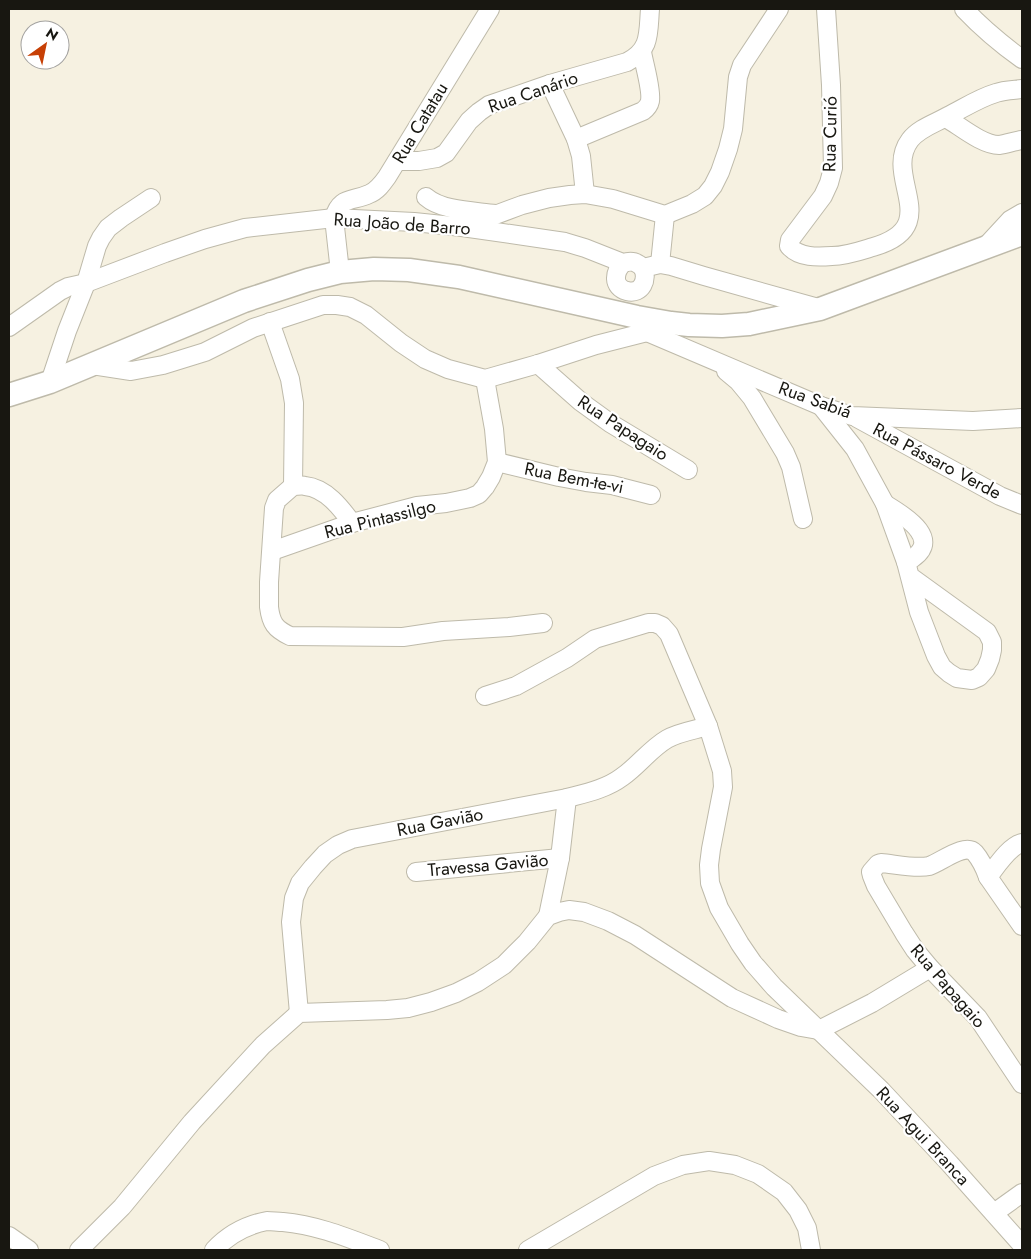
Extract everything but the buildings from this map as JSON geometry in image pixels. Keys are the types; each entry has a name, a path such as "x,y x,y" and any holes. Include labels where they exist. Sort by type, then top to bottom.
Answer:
{"main road":[{"path":"9,396 50,382 244,301 308,280 340,272 374,269 442,274 608,310 642,324 671,323 722,326 749,324 820,309 1022,234"}],"street":[{"name":"Rua Catatau","path":"334,218 339,205 370,194 379,188 490,9"},
{"path":"576,139 643,111 648,106 650,94 642,52 648,33 650,9"},
{"path":"462,227 522,205 570,195 585,194 613,199 665,215 692,204 705,196 720,172 728,149 733,129 738,77 742,65 779,9"},
{"name":"Rua Curió","path":"826,9 831,85 833,168 823,196 790,240 789,246 794,252 814,257 836,256 861,251 887,243 896,238 903,230 910,216 901,160 905,148 911,138 946,118"},
{"path":"964,9 997,41 1022,60"},
{"name":"Rua Canário","path":"397,161 418,161 437,158 446,153 469,121 489,105 550,84 627,62 642,52"},
{"path":"550,84 576,139 581,156 585,194"},
{"path":"946,118 986,96 1022,89"},
{"path":"946,118 986,142 1000,144 1022,140"},
{"path":"426,197 437,204 449,208 496,214"},
{"path":"50,382 101,238 108,228 151,198"},
{"path":"982,249 1010,220 1022,213"},
{"path":"660,264 665,215"},
{"path":"334,218 340,272"},
{"name":"Rua João de Barro","path":"12,320 68,287 86,283 189,244 245,228 334,218 414,222 565,242 624,263 634,262 643,268 660,264 671,266 820,309"},
{"path":"608,310 618,268 624,263"},
{"path":"616,282 626,291 640,288 646,279 646,273 643,268"},
{"path":"92,365 131,371 163,365 205,352 253,328 270,322 323,305 337,304 350,307 366,315 401,343 425,359 448,369 485,379 596,345 642,324 640,288"},
{"path":"270,322 290,379 294,403 293,486"},
{"name":"Rua Sabiá","path":"642,324 714,361 821,406 852,416 973,421 1022,418"},
{"path":"714,361 738,381 771,427 791,467 803,519"},
{"name":"Rua Papagaio","path":"538,364 581,402 610,424 688,470"},
{"path":"485,379 494,428 497,462"},
{"path":"821,406 855,449 885,504 909,569 919,612 942,667 957,678 972,680 980,677 986,670 992,650 992,642 987,632 909,569"},
{"name":"Rua Pássaro Verde","path":"852,416 1000,496 1022,505"},
{"name":"Rua Bem-te-vi","path":"497,462 559,477 612,485 651,495"},
{"name":"Rua Pintassilgo","path":"272,551 352,523 417,506 470,498 478,494 485,486 497,462"},
{"path":"352,523 342,509 327,495 314,488 293,486 277,500 274,508 269,607 270,617 280,632 290,636 402,637 543,623"},
{"path":"1000,496 1022,495"},
{"path":"885,504 916,526 923,537 922,549 909,569"},
{"name":"Rua Agui Branca","path":"485,696 516,686 567,658 595,639 648,623 662,626 669,634 708,726 722,771 723,787 709,865 710,883 719,908 753,963 774,987 887,1096 1022,1245"},
{"name":"Rua Gavião","path":"299,1013 291,922 294,898 300,883 325,854 338,845 352,839 567,798 603,788 622,777 659,744 669,738 708,726"},
{"name":"Travessa Gavião","path":"416,872 560,858 567,798"},
{"path":"1021,844 1006,854 988,877 1022,926"},
{"name":"Rua Papagaio","path":"988,877 980,859 975,852 969,850 963,850 936,864 928,866 920,867 881,863 871,872 876,886 915,950 978,1018 1022,1084"},
{"path":"79,1250 122,1207 192,1122 263,1045 299,1013 408,1008 456,993 478,982 504,965 548,916 560,858"},
{"path":"548,916 569,910 584,912 608,921 635,935 732,998 801,1028 819,1030 872,1003 930,968"},
{"path":"528,1250 654,1176 683,1165 710,1161 735,1165 758,1174 784,1192 798,1210 807,1228 811,1250"},
{"path":"994,1213 1022,1192"},
{"path":"214,1250 223,1241 244,1228 269,1221 298,1224 330,1232 380,1250"},
{"path":"9,1236 29,1250"}]}
